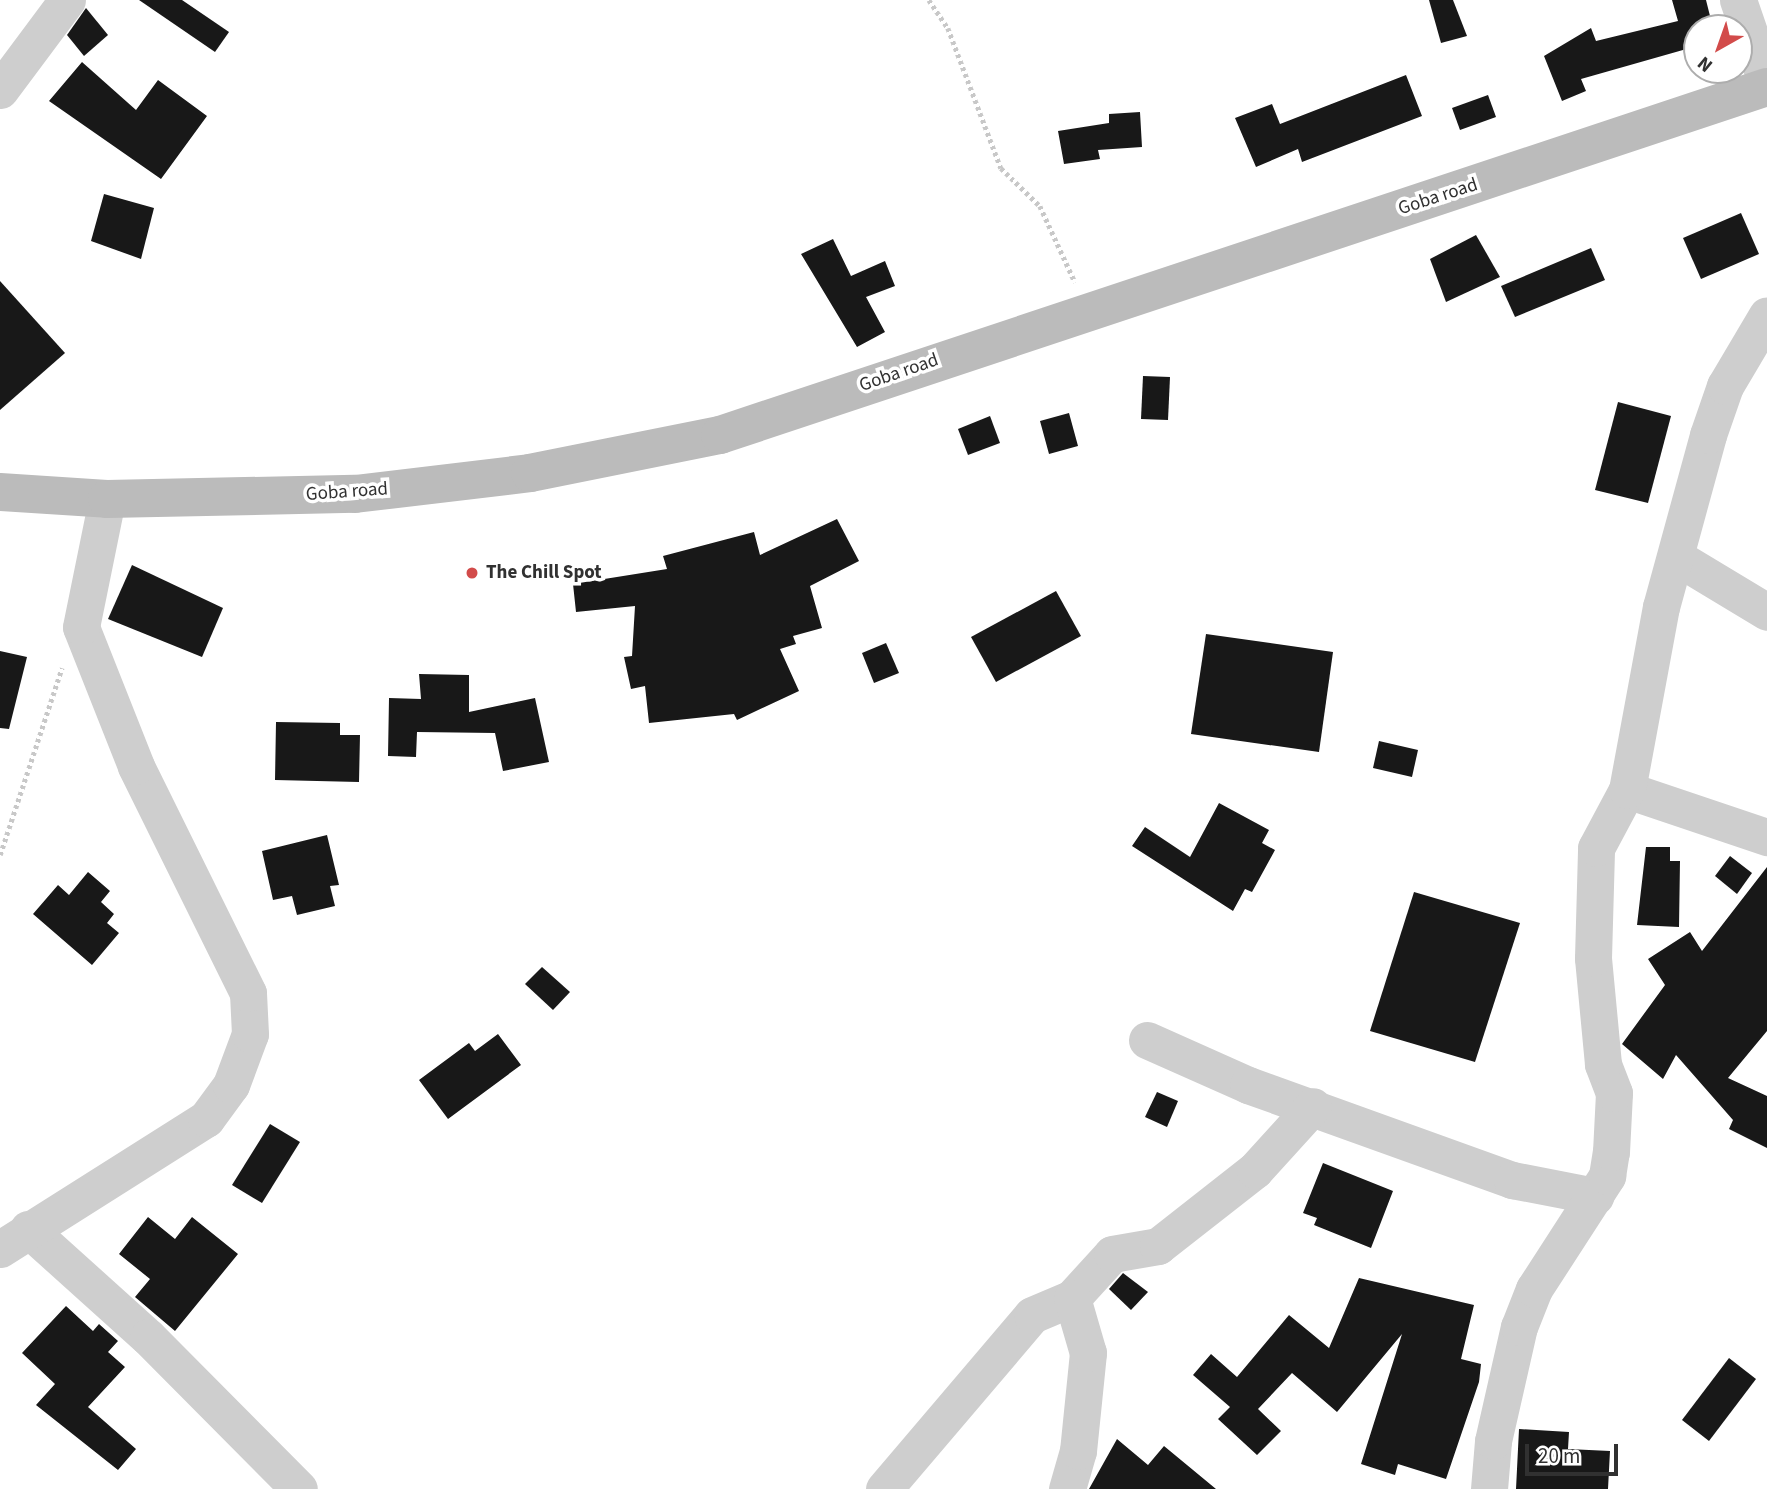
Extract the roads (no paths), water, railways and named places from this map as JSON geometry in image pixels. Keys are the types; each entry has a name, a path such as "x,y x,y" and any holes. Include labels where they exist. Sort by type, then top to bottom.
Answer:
{"main road":[{"name":"Goba road","path":"0,492 107,499 355,494 530,473 720,435 1767,86"}],"street":[{"path":"0,90 67,0"},
{"path":"1738,0 1767,86"},
{"path":"1489,1489 1493,1441 1519,1327 1534,1289 1607,1176 1614,1093 1603,1064 1591,885 1596,848 1627,790 1635,724 1676,557 1726,386 1767,315"},
{"path":"107,499 81,627 136,766 248,993 250,1034 231,1085 206,1119 14,1239 139,1329 299,1489"},
{"path":"1676,557 1767,612"},
{"path":"1627,790 1767,837"},
{"path":"1147,1040 1312,1106 1511,1180 1595,1196"},
{"path":"884,1489 1032,1315 1072,1298 1112,1254 1158,1246 1255,1170 1312,1106"},
{"path":"1067,1489 1078,1451 1088,1353 1072,1298"}],"place":[{"name":"The Chill Spot","path":"472,573"}]}
